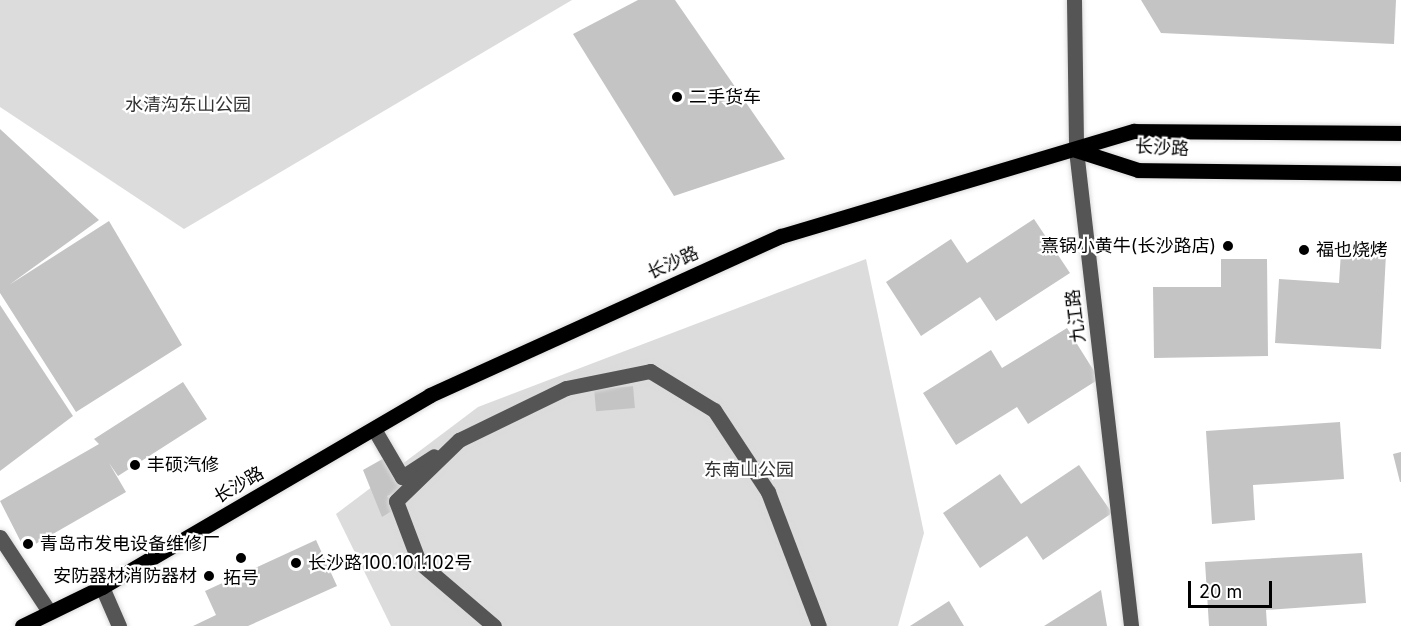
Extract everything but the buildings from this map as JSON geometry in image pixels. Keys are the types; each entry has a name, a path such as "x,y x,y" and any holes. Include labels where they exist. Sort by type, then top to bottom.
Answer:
{"main road":[{"path":"1076,150 1134,131 1401,133"},
{"name":"长沙路","path":"22,626 48,610 102,587 430,395 781,236 1076,150 1138,170 1401,173"}],"street":[{"name":"九江路","path":"1074,0 1076,150 1131,626"},
{"path":"374,429 402,477 459,440 566,388 650,371 714,410 768,492 819,626"},
{"path":"459,440 396,501 419,562 494,626"},
{"path":"0,537 48,610"},
{"path":"102,587 119,626"}],"green space":[{"name":"水清沟东山公园","path":"0,0 572,0 184,229 0,107"},
{"name":"东南山公园","path":"866,259 924,533 898,626 391,626 336,514 478,407"}],"place":[{"name":"二手货车","path":"677,97"},
{"name":"熹锅小黄牛(长沙路店)","path":"1228,246"},
{"name":"福也烧烤","path":"1304,250"},
{"name":"丰硕汽修","path":"135,465"},
{"name":"青岛市发电设备维修厂","path":"28,544"},
{"name":"拓号","path":"241,558"},
{"name":"长沙路100.101.102号","path":"296,563"},
{"name":"安防器材消防器材","path":"209,576"}]}
